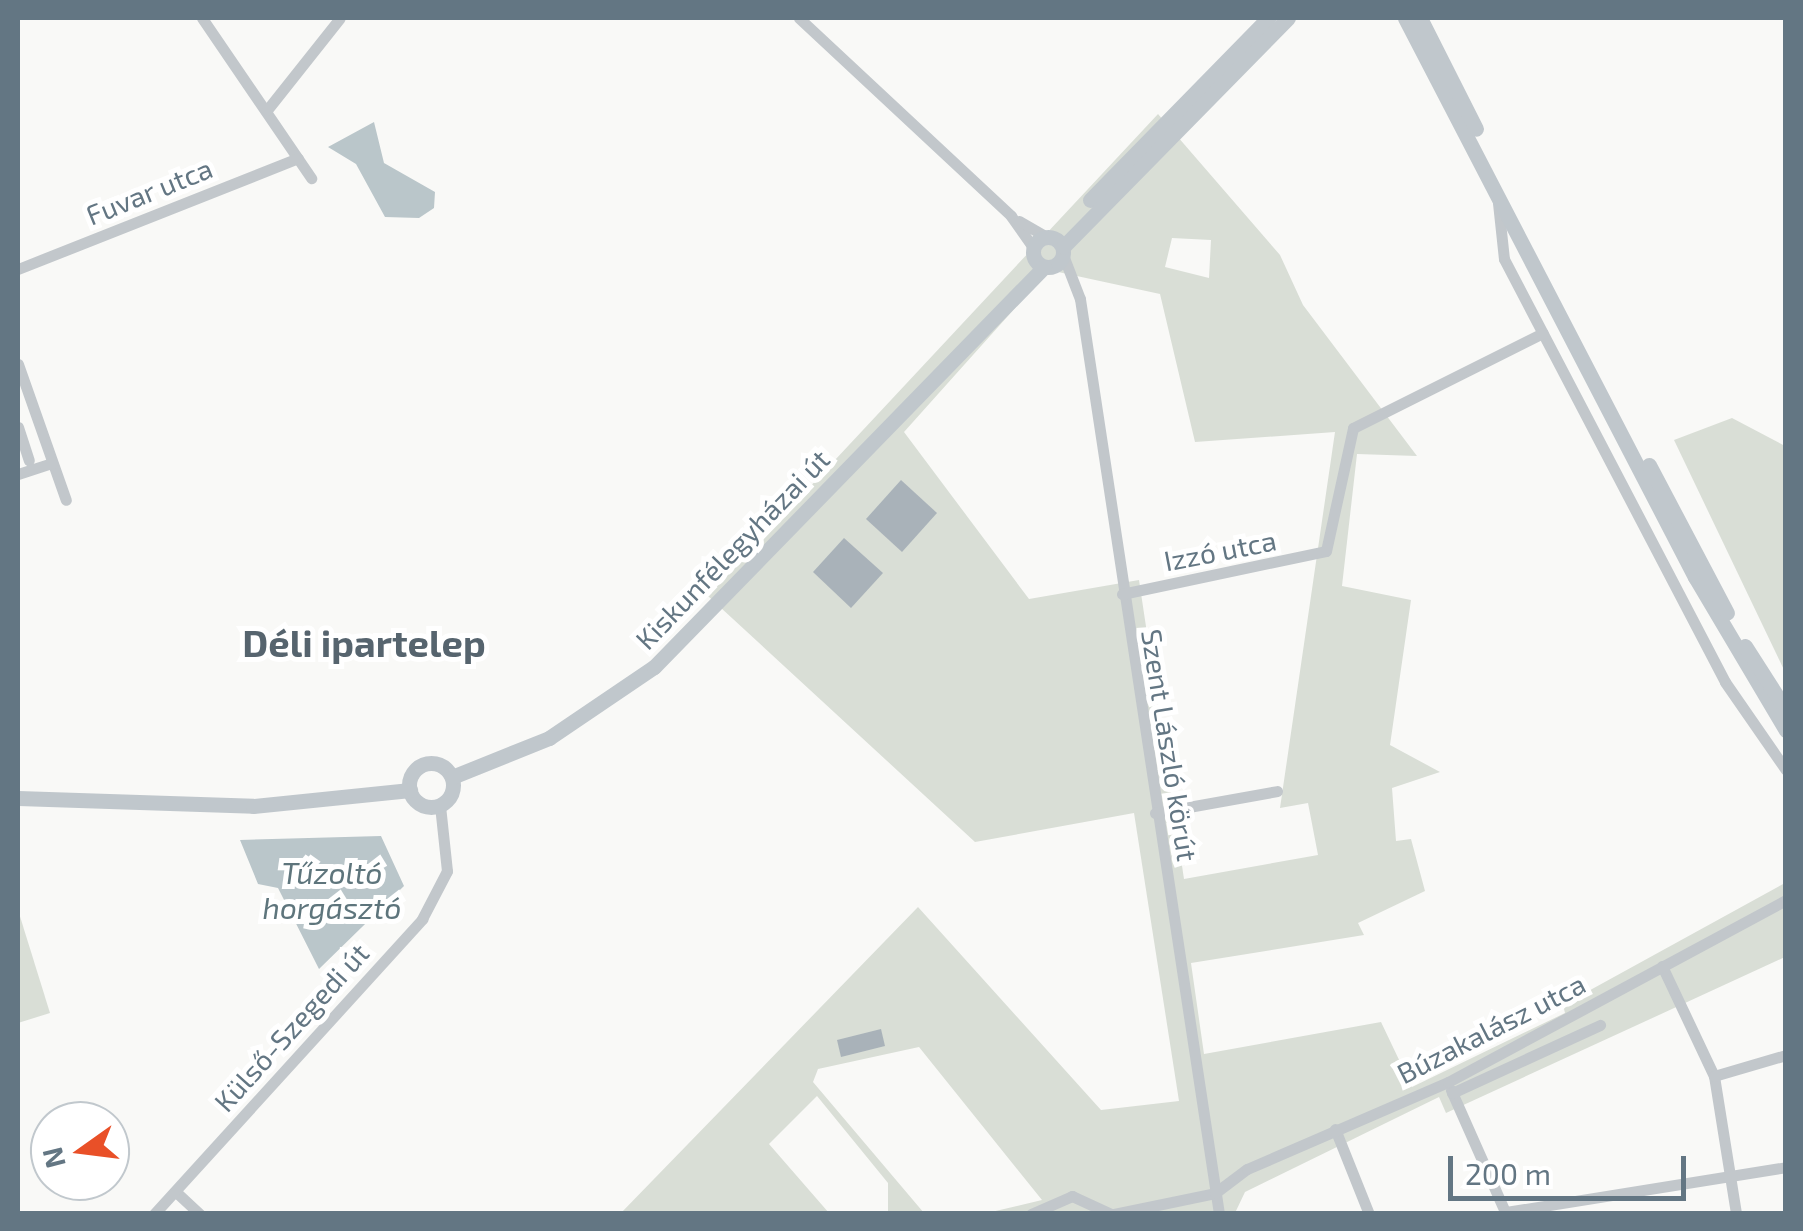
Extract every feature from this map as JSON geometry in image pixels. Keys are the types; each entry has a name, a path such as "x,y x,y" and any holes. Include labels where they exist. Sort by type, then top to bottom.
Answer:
{"main road":[{"path":"1237,58 1268,18"},
{"path":"1237,58 1288,18"},
{"path":"1404,18 1695,576 1786,730"},
{"path":"1420,18 1786,710"},
{"name":"Kiskunfélegyházai út","path":"410,790 422,764 440,764 452,778 549,738 654,667 1237,58"},
{"path":"18,798 252,806 410,790 422,805 440,805 452,778"}],"street":[{"path":"202,18 311,178"},
{"path":"267,110 340,18"},
{"name":"Szent László körút","path":"799,18 1012,216 1075,284 1218,1214"},
{"name":"Fuvar utca","path":"18,269 298,158"},
{"path":"1497,190 1504,259 1725,682 1786,770"},
{"name":"Izzó utca","path":"1122,594 1326,550 1353,428 1543,333"},
{"path":"18,364 66,500"},
{"path":"18,428 29,460"},
{"path":"18,474 52,464"},
{"path":"1155,813 1277,790"},
{"name":"Külső-Szegedi út","path":"154,1214 428,910 446,871 440,805"},
{"name":"Búzakalász utca","path":"1450,1087 1786,900"},
{"path":"1662,966 1714,1076 1736,1214"},
{"name":"Búzakalász utca","path":"1113,1214 1216,1193 1335,1129 1600,1025"},
{"path":"1714,1076 1786,1055"},
{"path":"1450,1087 1506,1213 1786,1167"},
{"path":"1335,1129 1369,1214"},
{"path":"176,1192 200,1214"},
{"path":"1031,1214 1072,1196 1113,1214"}],"shaded area":[{"path":"1158,114 1280,255 1303,305 1417,456 1357,454 1342,586 1411,600 1390,745 1440,772 1392,788 1396,841 1411,839 1425,891 1358,923 1364,935 1191,963 1204,1054 1381,1022 1412,1087 1565,1013 1563,1005 1785,883 1785,957 1446,1113 1439,1097 1245,1192 1235,1213 987,1213 1042,1200 919,1047 818,1069 813,1082 924,1213 888,1213 888,1183 817,1096 769,1144 829,1213 620,1214 918,907 1101,1110 1179,1101 1134,813 975,842 708,596","holes":["1172,238 1211,240 1209,278 1165,267","1049,270 1160,294 1195,442 1335,432 1280,808 1308,803 1318,855 1184,879 1139,580 1029,599 904,432"]},
{"path":"1732,418 1785,446 1785,672 1674,440"},
{"path":"18,910 50,1013 18,1023"}],"water":[{"path":"374,122 384,163 435,192 434,208 419,218 385,217 356,164 328,147"},
{"name":"Tűzoltó horgásztó","path":"381,836 404,886 319,969 278,888 258,884 240,840"}],"building":[{"path":"901,480 937,513 902,552 866,519"},
{"path":"844,538 883,573 851,608 813,572"},
{"path":"881,1029 885,1046 841,1057 837,1040"}],"district":[{"name":"Déli ipartelep","path":"364,643"}]}
